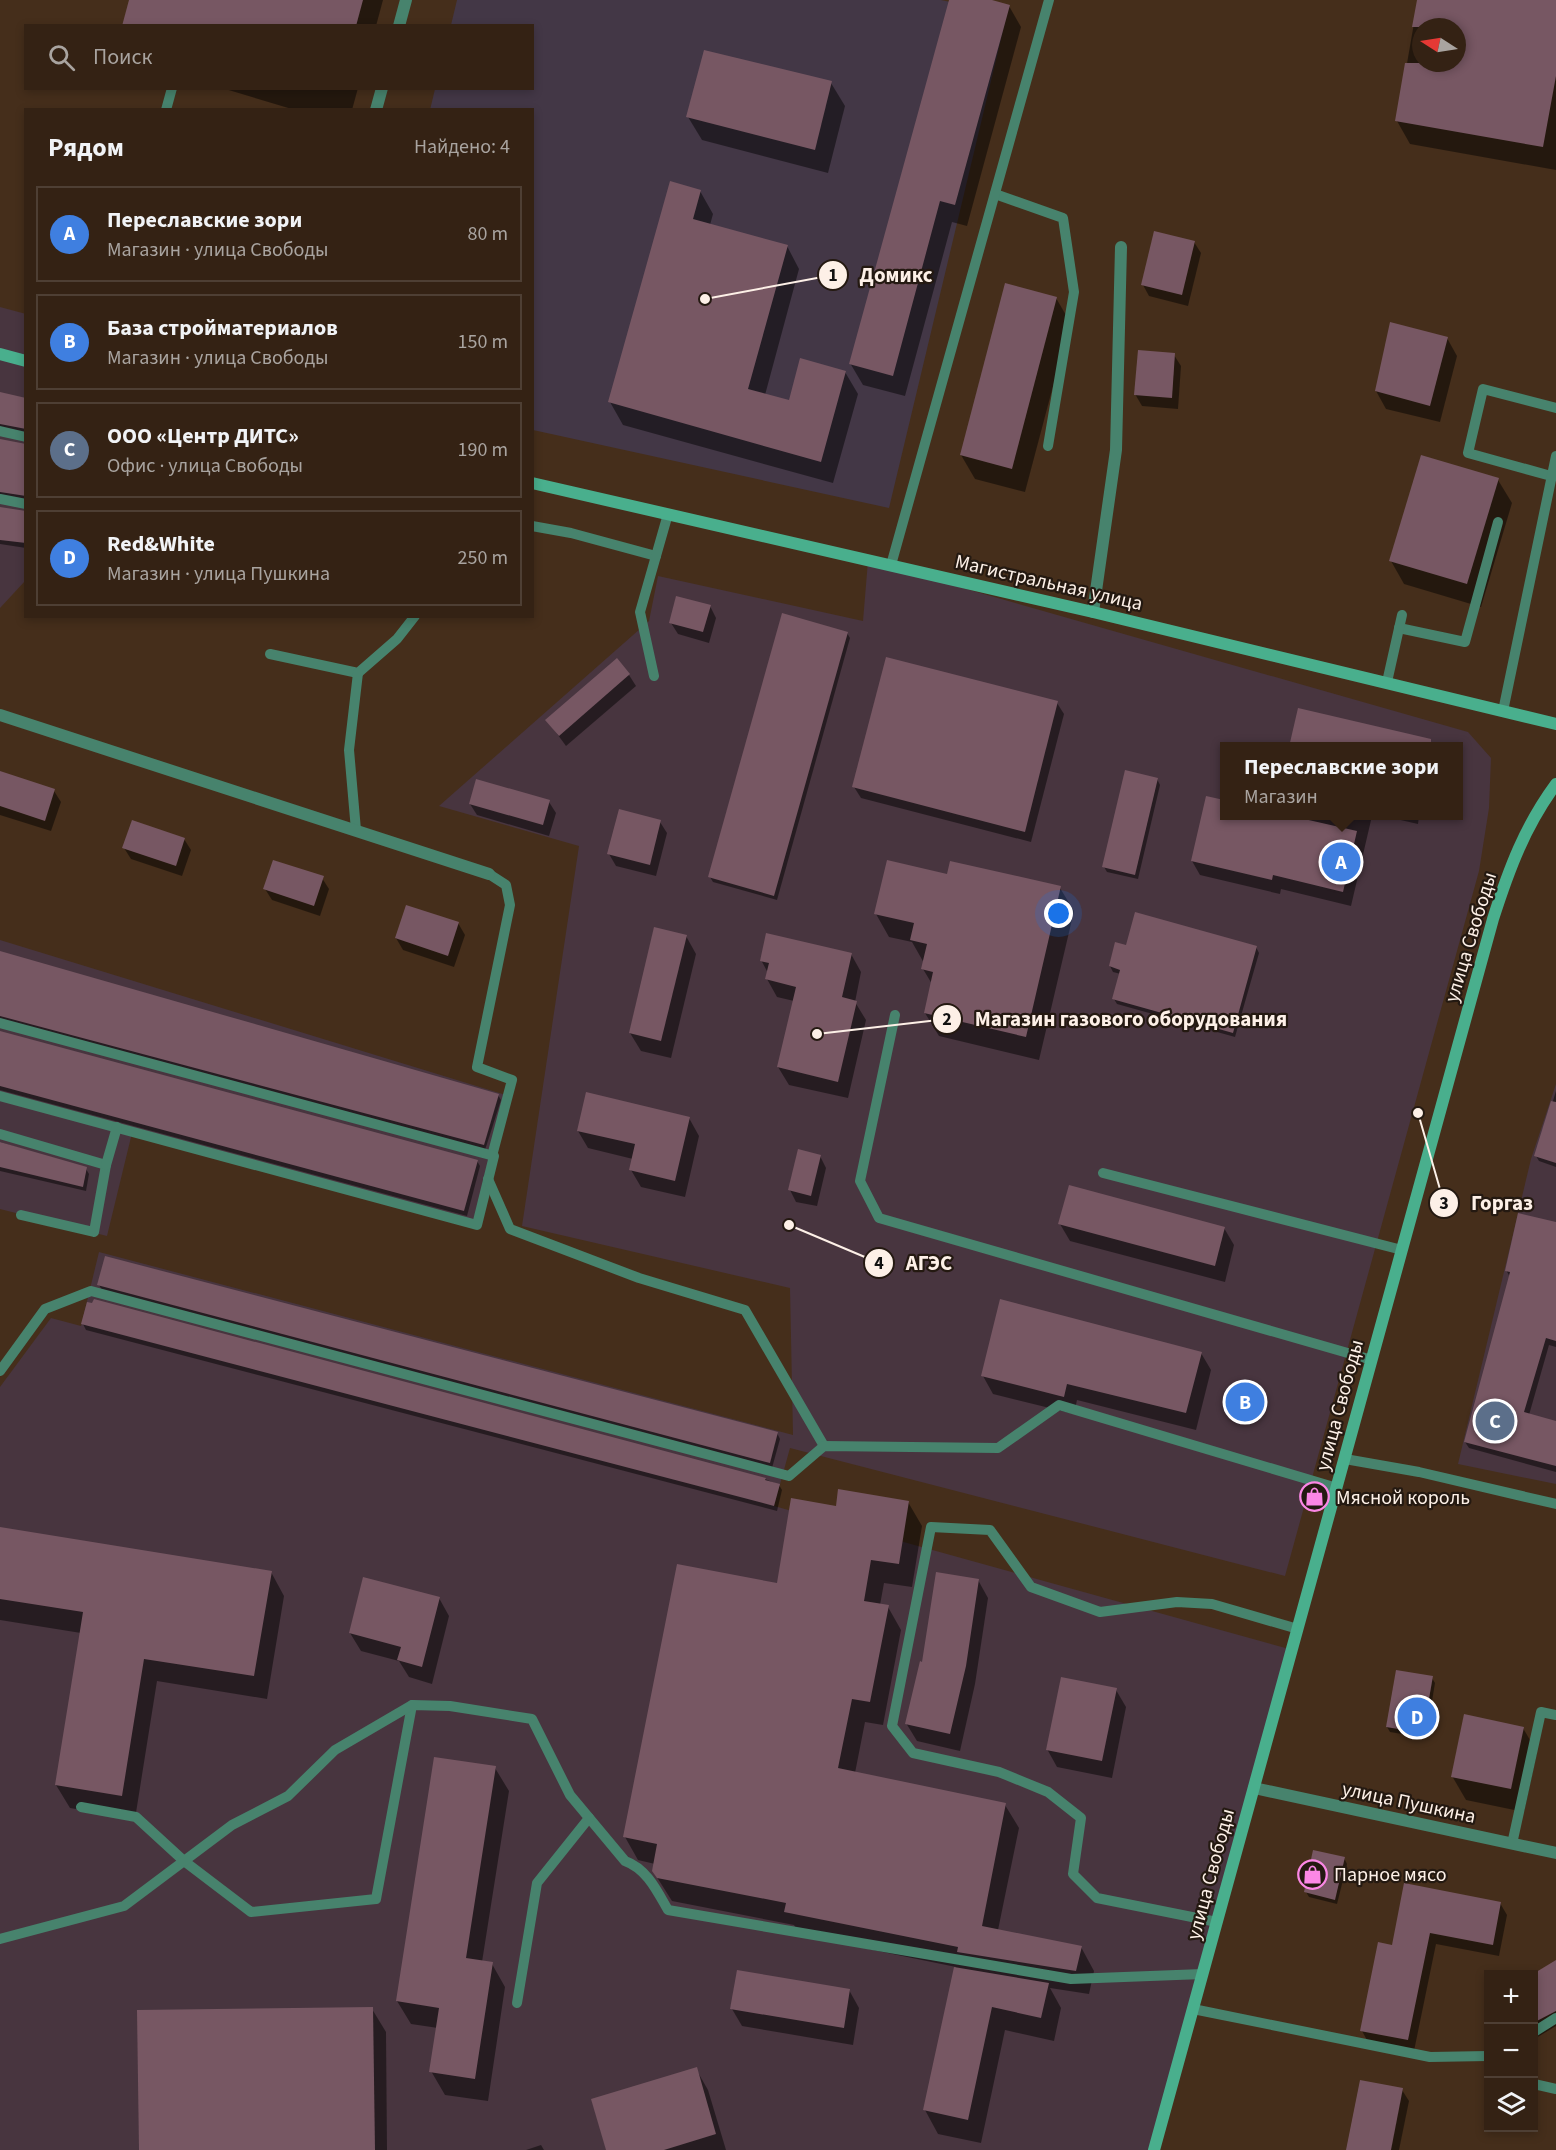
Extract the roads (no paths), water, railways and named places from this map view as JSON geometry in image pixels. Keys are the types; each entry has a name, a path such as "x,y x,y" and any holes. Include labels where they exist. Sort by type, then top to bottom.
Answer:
{"main road":[{"path":"0,354 24,360"},
{"name":"Магистральная улица","path":"534,483 1093,612 1556,724"},
{"name":"улица Свободы","path":"1154,2150 1503,886 1533,816 1556,784"}],"street":[{"path":"400,24 406,0"},
{"path":"377,108 381,90"},
{"path":"1093,612 1116,450 1121,247"},
{"path":"0,715 489,874"},
{"name":"улица Пушкина","path":"1254,1788 1556,1853"}],"lane":[{"path":"891,565 1049,0"},
{"path":"167,108 171,90"},
{"path":"995,194 1063,218 1074,292 1048,446"},
{"path":"1551,476 1468,453 1483,390 1556,408"},
{"path":"0,431 24,437"},
{"path":"1503,711 1556,456"},
{"path":"0,499 24,504"},
{"path":"654,676 640,612 668,514"},
{"path":"1399,628 1465,642 1498,522"},
{"path":"534,526 571,533 656,556"},
{"path":"1387,682 1402,615"},
{"path":"356,830 349,750 358,673 397,639 413,618"},
{"path":"270,654 358,673"},
{"path":"0,1096 477,1225 512,1080 477,1067 510,905 506,885 489,874"},
{"path":"895,1015 860,1181 879,1218 1372,1359"},
{"path":"0,1023 492,1156"},
{"path":"21,1215 94,1232 106,1166 117,1127"},
{"path":"0,1134 106,1166"},
{"path":"1103,1173 1402,1250"},
{"path":"488,1179 510,1229 639,1278 745,1310 824,1446"},
{"path":"0,1371 45,1309 91,1291 789,1476 824,1446 998,1448 1059,1405 1336,1488"},
{"path":"1345,1460 1419,1472 1556,1504"},
{"path":"1217,1922 1097,1898 1073,1874 1081,1818 1047,1792 999,1772 913,1753 892,1726 931,1527 990,1530 1031,1587 1100,1612 1177,1602 1212,1604 1298,1629"},
{"path":"81,1807 136,1817 184,1861 252,1912 376,1899 412,1705"},
{"path":"0,1939 124,1906 232,1825 288,1796 335,1750 412,1705 450,1706 532,1719 570,1795 625,1861 638,1866 668,1910 1071,1979 1203,1974"},
{"path":"1512,1844 1541,1712 1556,1716"},
{"path":"517,2003 537,1884 589,1818"},
{"path":"1193,2009 1430,2056 1484,2056"},
{"path":"1538,2028 1556,2018"},
{"path":"1538,2085 1556,2089"}],"place":[{"name":"Домикс","path":"705,299"},
{"name":"Переславские зори","path":"1341,862"},
{"name":"Магазин газового оборудования","path":"817,1034"},
{"name":"Горгаз","path":"1418,1113"},
{"name":"АГЭС","path":"789,1225"},
{"name":"База стройматериалов","path":"1245,1402"},
{"name":"ООО «Центр ДИТС»","path":"1495,1421"},
{"name":"Мясной король","path":"1315,1497"},
{"name":"Red&White","path":"1417,1717"},
{"name":"Парное мясо","path":"1313,1874"}]}
